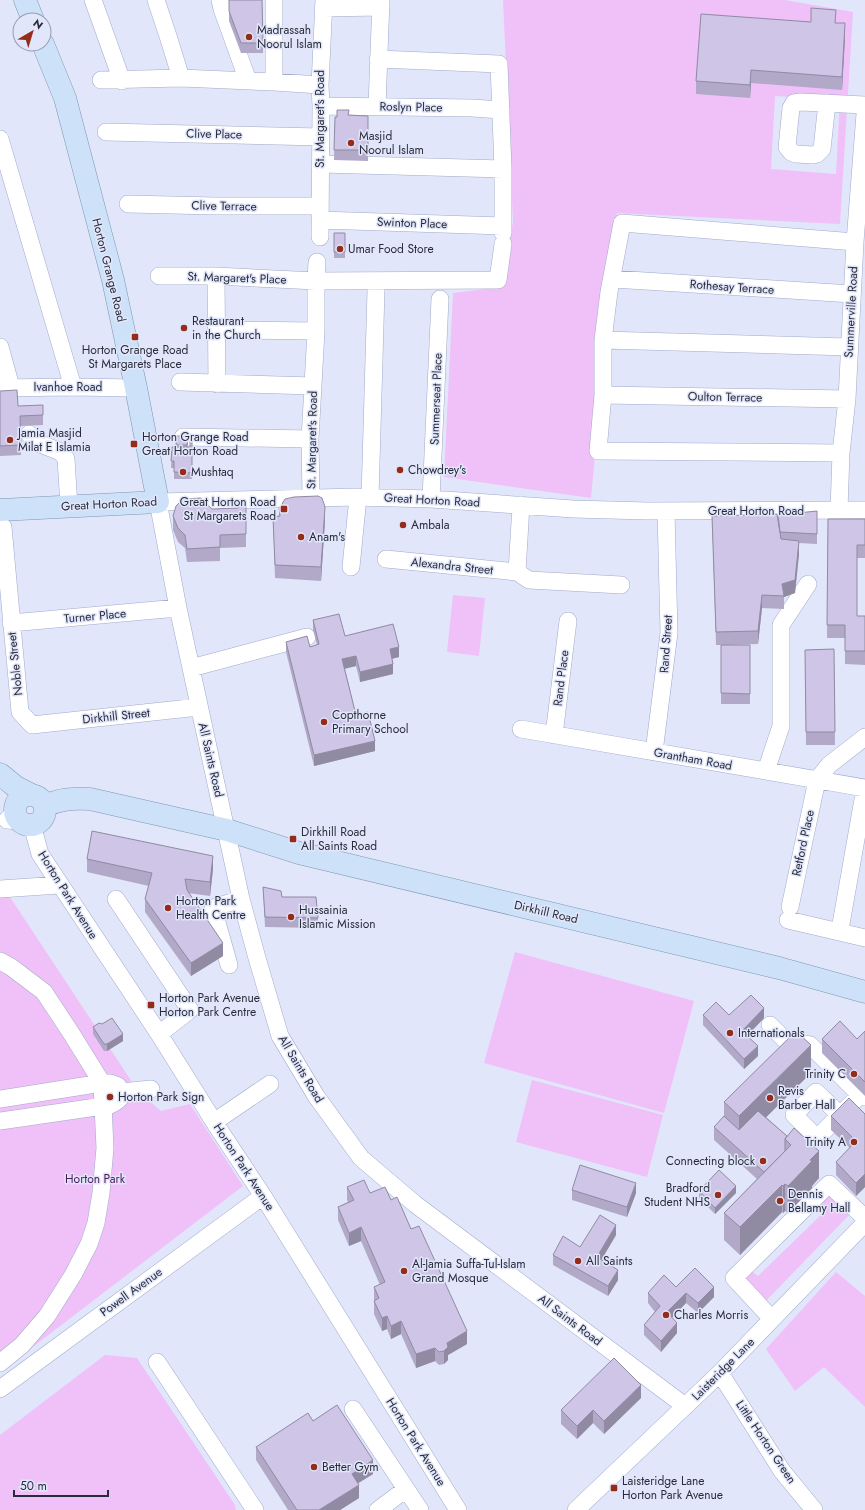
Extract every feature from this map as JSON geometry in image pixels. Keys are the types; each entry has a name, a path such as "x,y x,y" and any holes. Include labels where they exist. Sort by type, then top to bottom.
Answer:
{"main road":[{"path":"25,0 30,12"},
{"name":"Horton Grange Road","path":"46,52 65,98 76,135 113,280 158,502"},
{"name":"Great Horton Road","path":"1,518 69,506 158,502"},
{"path":"0,774 16,787 21,813"},
{"name":"Horton Park Avenue","path":"0,789 21,813"},
{"name":"Dirkhill Road","path":"21,813 58,800 74,798 90,799 227,830 299,853 771,966 865,992"}],"street":[{"path":"93,0 122,81"},
{"path":"156,0 181,78"},
{"path":"220,0 248,80"},
{"path":"274,0 274,82"},
{"path":"324,4 381,4 377,106"},
{"name":"St. Margaret's Road","path":"320,221 320,85 324,4"},
{"path":"378,59 499,64 503,169 503,234"},
{"path":"101,80 122,81 181,78 248,80 320,85"},
{"path":"827,103 865,105"},
{"name":"Roslyn Place","path":"321,106 472,108 501,110"},
{"name":"Summerville Road","path":"839,510 841,453 847,399 848,347 865,114"},
{"name":"Clive Place","path":"106,132 321,137"},
{"path":"0,139 73,387"},
{"path":"320,164 503,169"},
{"name":"Clive Terrace","path":"128,204 216,206 320,221"},
{"name":"Swinton Place","path":"320,221 503,234"},
{"path":"841,453 598,452 603,395 604,340 610,292 622,223 855,242"},
{"name":"St. Margaret's Place","path":"159,276 216,276 316,280 498,280 503,234"},
{"name":"St. Margaret's Road","path":"311,498 310,440 316,331 317,262"},
{"path":"216,276 218,330 217,384"},
{"name":"Rothesay Terrace","path":"613,279 852,294"},
{"path":"351,567 364,498 376,290"},
{"name":"Summerseat Place","path":"431,499 440,299"},
{"path":"218,330 316,331"},
{"path":"604,340 848,347"},
{"path":"0,347 6,388"},
{"path":"180,382 313,386"},
{"name":"Ivanhoe Road","path":"6,388 136,388"},
{"name":"Oulton Terrace","path":"603,395 847,399"},
{"path":"29,434 38,443 61,452 66,459 69,506"},
{"path":"183,437 310,440"},
{"name":"Great Horton Road","path":"158,502 364,498 431,499 573,509 666,511 865,510"},
{"name":"All Saints Road","path":"158,502 178,608 241,899 256,958 280,1036 316,1096 361,1158 416,1204 685,1406"},
{"path":"517,572 521,505"},
{"name":"Rand Street","path":"654,752 670,633 666,511"},
{"name":"Noble Street","path":"1,518 20,712 32,725"},
{"name":"Alexandra Street","path":"386,559 517,572 529,580 621,585"},
{"path":"766,771 781,726 780,625 808,584"},
{"name":"Turner Place","path":"11,623 178,608"},
{"name":"Rand Place","path":"554,735 568,622"},
{"path":"191,668 307,637"},
{"name":"Dirkhill Street","path":"32,725 199,707"},
{"name":"Grantham Road","path":"521,729 865,788"},
{"path":"817,780 829,765 865,737"},
{"name":"Retford Place","path":"817,780 789,913 865,938"},
{"path":"841,924 865,788"},
{"name":"Horton Park Avenue","path":"21,813 40,854 59,885 159,1034 183,1081 214,1122 263,1196 458,1510"},
{"path":"0,889 59,885"},
{"path":"116,899 190,1010 159,1034"},
{"path":"229,965 213,908 241,899"},
{"path":"0,961 11,967 44,992 72,1033 102,1083 106,1148 101,1193 96,1223 90,1244 73,1275 47,1316 22,1345 0,1363"},
{"path":"770,1025 786,1041 810,1045 862,1096 840,1115 830,1135 817,1138 794,1115 816,1092 840,1115"},
{"path":"0,1099 102,1083 110,1083 118,1086 122,1092 121,1098 117,1102 110,1105 0,1121"},
{"path":"214,1122 270,1084"},
{"path":"122,1092 151,1089"},
{"path":"40,1115 42,1093"},
{"path":"772,1319 734,1278 829,1184 865,1218"},
{"name":"Powell Avenue","path":"0,1389 263,1196"},
{"name":"Laisteridge Lane","path":"576,1510 720,1373 865,1223"},
{"path":"157,1362 255,1510"},
{"name":"Little Horton Green","path":"720,1373 782,1471 814,1510"},
{"path":"353,1409 420,1510"},
{"path":"378,1510 406,1489"}],"green space":[{"path":"503,0 785,0 853,12 840,224 617,213 591,498 444,477 453,293 501,287 513,222","holes":["775,96 840,100 836,174 771,169"]},
{"path":"453,595 485,598 479,656 447,652"},
{"name":"Horton Park","path":"0,891 6,891 138,1091 161,1111 190,1104 243,1186 0,1372"},
{"path":"515,952 694,1001 664,1113 484,1063"},
{"path":"532,1080 663,1115 647,1177 516,1142"},
{"path":"827,1193 849,1215 763,1304 739,1279 749,1269 758,1276 823,1213 815,1204"},
{"path":"836,1272 865,1296 865,1407 824,1367 795,1391 766,1349"},
{"path":"105,1355 137,1358 235,1505 236,1510 0,1510 0,1435"}],"building":[{"name":"Madrassah Noorul Islam","path":"229,0 262,0 263,43 241,43 229,11"},
{"path":"811,8 836,10 835,23 845,23 842,77 751,70 750,85 696,81 701,14 811,22"},
{"name":"Masjid Noorul Islam","path":"337,110 349,110 348,115 368,116 368,150 334,150 335,117 337,117"},
{"name":"Umar Food Store","path":"334,233 345,233 345,252 334,252"},
{"name":"Jamia Masjid Milat E Islamia","path":"17,390 18,406 43,405 43,415 20,416 21,445 0,446 0,391"},
{"path":"177,436 188,436 187,445 176,445"},
{"path":"190,441 192,441 192,473 174,472 174,461 171,461 172,447 190,447"},
{"path":"318,496 322,498 325,507 321,567 275,565 273,517 280,516 279,507 281,507 285,499"},
{"path":"201,498 212,509 238,508 238,502 246,502 246,534 220,535 220,547 187,549 185,535 178,528 173,516 176,506 183,499"},
{"path":"817,511 817,534 780,532 778,515"},
{"path":"777,514 781,539 799,541 795,580 782,584 784,596 762,595 758,631 716,632 712,516"},
{"path":"828,519 865,519 865,545 857,545 857,616 865,616 865,651 845,651 845,625 827,625"},
{"path":"339,614 345,636 393,624 399,647 390,649 393,664 360,672 356,656 342,659 356,715 368,712 375,741 314,755 286,642 307,636 310,647 319,644 313,620"},
{"path":"721,645 750,645 750,694 721,693"},
{"path":"834,649 835,732 806,732 805,650"},
{"name":"Horton Park Health Centre","path":"92,831 213,856 210,882 185,879 187,890 223,943 191,963 145,899 152,873 87,859"},
{"path":"263,887 281,891 282,897 316,897 318,918 265,917"},
{"name":"Internationals","path":"751,995 764,1008 742,1031 758,1046 744,1059 703,1015 716,1002 729,1015"},
{"path":"112,1018 123,1034 107,1044 104,1044 93,1027"},
{"path":"840,1021 857,1039 865,1031 865,1082 822,1039"},
{"path":"796,1031 811,1045 739,1116 724,1102"},
{"name":"Trinity A","path":"849,1098 865,1114 865,1174 856,1183 836,1162 856,1141 831,1116"},
{"path":"758,1111 787,1136 785,1139 785,1151 764,1172 714,1127 724,1116 739,1130"},
{"path":"794,1128 819,1151 810,1160 812,1161 788,1186 785,1184 783,1186 782,1185 740,1227 724,1213 791,1145 785,1139"},
{"path":"580,1165 636,1183 627,1207 572,1190"},
{"name":"Bradford Student NHS","path":"719,1170 736,1186 715,1208 699,1191"},
{"name":"Al-Jamia Suffa-Tul-Islam Grand Mosque","path":"364,1180 370,1193 385,1187 391,1200 397,1197 411,1229 419,1226 467,1331 447,1343 448,1347 444,1351 439,1352 435,1348 416,1354 401,1321 391,1326 387,1316 382,1318 374,1301 379,1298 374,1287 385,1282 361,1227 349,1233 338,1207 354,1200 347,1187"},
{"name":"All Saints","path":"600,1215 616,1225 597,1257 618,1270 608,1286 553,1255 563,1236 580,1247"},
{"path":"695,1268 714,1287 698,1303 686,1293 667,1312 677,1323 661,1341 644,1325 660,1306 648,1293 664,1275 676,1287"},
{"path":"614,1358 641,1385 604,1421 593,1410 577,1426 561,1410"},
{"name":"Better Gym","path":"337,1405 373,1460 352,1474 359,1485 319,1510 297,1510 256,1447 308,1413 313,1421"}],"place":[{"name":"Madrassah Noorul Islam","path":"249,37"},
{"name":"Masjid Noorul Islam","path":"351,143"},
{"name":"Umar Food Store","path":"340,249"},
{"name":"Restaurant in the Church","path":"184,328"},
{"name":"Horton Grange Road St Margarets Place","path":"135,337"},
{"name":"Jamia Masjid Milat E Islamia","path":"10,440"},
{"name":"Horton Grange Road Great Horton Road","path":"134,444"},
{"name":"Chowdrey's","path":"400,470"},
{"name":"Mushtaq","path":"183,472"},
{"name":"Great Horton Road St Margarets Road","path":"284,509"},
{"name":"Ambala","path":"403,525"},
{"name":"Anam's","path":"301,537"},
{"name":"Copthorne Primary School","path":"324,722"},
{"name":"Dirkhill Road All Saints Road","path":"293,839"},
{"name":"Horton Park Health Centre","path":"168,908"},
{"name":"Hussainia Islamic Mission","path":"291,917"},
{"name":"Horton Park Avenue Horton Park Centre","path":"151,1005"},
{"name":"Internationals","path":"730,1033"},
{"name":"Trinity C","path":"854,1074"},
{"name":"Horton Park Sign","path":"110,1097"},
{"name":"Revis Barber Hall","path":"770,1098"},
{"name":"Trinity A","path":"854,1142"},
{"name":"Connecting block","path":"763,1161"},
{"name":"Bradford Student NHS","path":"718,1195"},
{"name":"Dennis Bellamy Hall","path":"780,1201"},
{"name":"All Saints","path":"578,1261"},
{"name":"Al-Jamia Suffa-Tul-Islam Grand Mosque","path":"404,1271"},
{"name":"Charles Morris","path":"666,1315"},
{"name":"Better Gym","path":"314,1467"},
{"name":"Laisteridge Lane Horton Park Avenue","path":"614,1488"}]}
